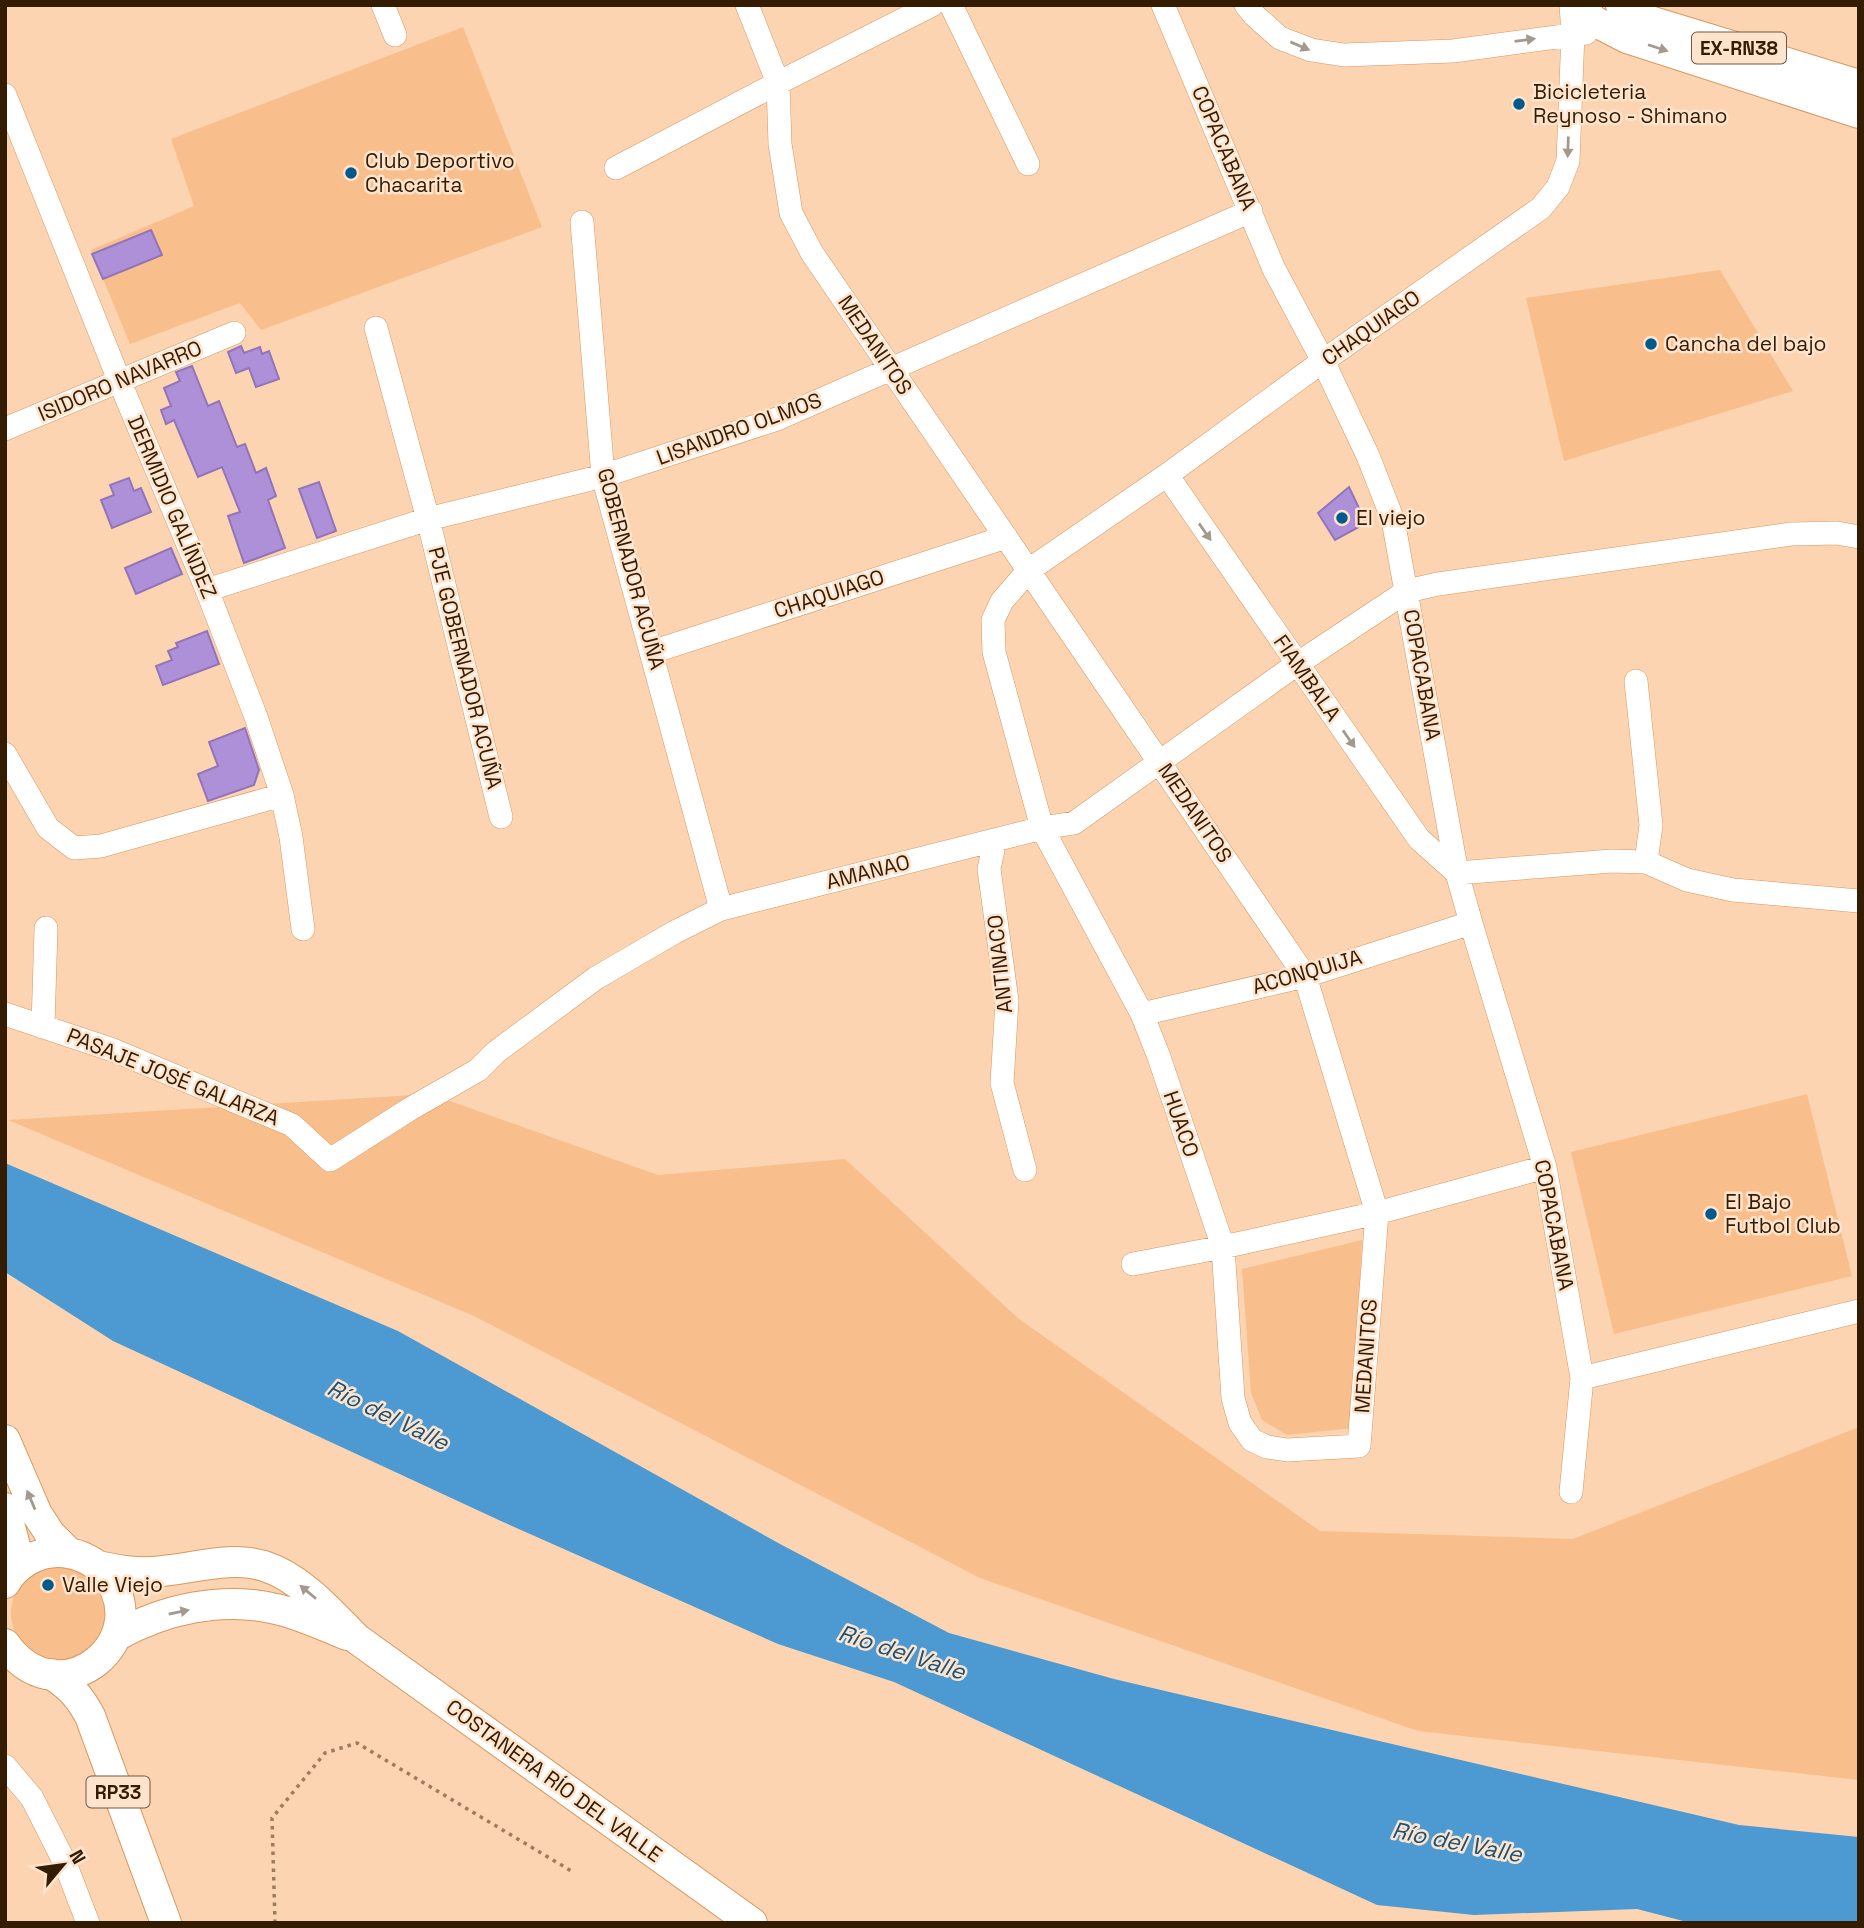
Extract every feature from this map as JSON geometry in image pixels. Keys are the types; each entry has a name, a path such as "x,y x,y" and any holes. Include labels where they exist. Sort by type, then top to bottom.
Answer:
{"main road":[{"name":"EX-RN38","path":"1616,18 1627,38 1859,113"},
{"name":"EX-RN38","path":"1575,19 1650,21 1859,85"},
{"path":"5,1440 37,1514 50,1534 69,1553"},
{"path":"5,1508 12,1572"},
{"path":"12,1572 43,1553 69,1553"},
{"name":"COSTANERA RÍO DEL VALLE","path":"69,1553 98,1566 127,1573 241,1562 266,1566 305,1588 357,1639 752,1923"},
{"name":"RP33","path":"98,1566 109,1578 116,1592 120,1615 99,1678 105,1707 184,1923"},
{"name":"COSTANERA RÍO DEL VALLE","path":"51,1674 68,1675 80,1671 139,1623 218,1604 243,1603 279,1609 357,1639"},
{"name":"RP33","path":"5,1644 14,1656 27,1666 51,1674 68,1686 79,1697 90,1716 166,1923"}],"street":[{"path":"383,5 396,35"},
{"path":"747,5 778,83"},
{"path":"616,168 932,5"},
{"path":"951,5 1028,164"},
{"name":"COPACABANA","path":"1163,5 1274,269 1368,456 1394,520 1457,873 1545,1167 1582,1378 1572,1492"},
{"path":"1246,5 1280,38 1311,50 1344,55 1453,51 1575,19"},
{"name":"CHAQUIAGO","path":"1029,570 1541,208 1558,187 1567,161 1575,19 1571,5"},
{"name":"MEDANITOS","path":"778,83 779,144 791,213 812,253 1305,976 1377,1213 1359,1446 1287,1450 1267,1447 1252,1440"},
{"name":"DERMIDIO GALÍNDEZ","path":"5,95 119,380 207,590 256,718 282,795 291,837 303,929"},
{"name":"LISANDRO OLMOS","path":"207,590 428,519 603,476 777,419 1251,211"},
{"name":"GOBERNADOR ACUÑA","path":"582,222 603,476 722,908"},
{"name":"PJE GOBERNADOR ACUÑA","path":"376,328 428,519 502,817"},
{"name":"ISIDORO NAVARRO","path":"5,429 234,333"},
{"name":"FIAMBALA","path":"1167,475 1419,839 1457,873"},
{"path":"1407,591 1438,584 1791,534 1837,533 1859,537"},
{"name":"CHAQUIAGO","path":"652,652 1006,537"},
{"path":"1029,570 1002,601 993,621 994,652 1042,828"},
{"name":"AMANAO","path":"330,1160 478,1070 496,1052 596,978 722,908 1042,828 1074,823 1297,664 1407,591"},
{"path":"1636,681 1651,825 1646,862"},
{"path":"5,754 48,828 74,848 101,846 282,795"},
{"name":"HUACO","path":"1042,828 1142,1014 1159,1057 1223,1247 1233,1398 1240,1423 1252,1440"},
{"name":"ANTINACO","path":"995,840 989,869 1007,1001 1002,1083 1025,1170"},
{"path":"1457,873 1612,861 1646,862 1687,880 1733,890 1859,901"},
{"name":"ACONQUIJA","path":"1142,1014 1305,976 1471,923"},
{"path":"43,1027 46,928"},
{"name":"PASAJE JOSÉ GALARZA","path":"5,1014 113,1050 292,1125 330,1160"},
{"path":"1133,1264 1377,1213 1545,1167"},
{"path":"1582,1378 1859,1311"},
{"path":"5,1766 32,1798 65,1863 88,1923"}],"path":[{"path":"275,1923 272,1818 325,1754 357,1743 573,1872"}],"shaded area":[{"name":"Club Deportivo Chacarita","path":"463,27 542,227 261,330 240,303 130,344 91,250 194,206 171,139"},
{"name":"Cancha del bajo","path":"1720,270 1793,391 1564,461 1526,298"},
{"path":"430,1094 658,1175 845,1159 1019,1319 1320,1531 1573,1539 1859,1427 1859,1780 1418,1731 980,1578 474,1316 8,1120"},
{"name":"El Bajo Futbol Club","path":"1807,1094 1852,1276 1614,1334 1571,1152"},
{"path":"1362,1240 1353,1428 1287,1435 1262,1420 1251,1393 1242,1269"},
{"path":"58,1566 76,1570 91,1580 101,1595 105,1613 101,1631 91,1646 76,1656 58,1660 40,1656 25,1646 15,1631 11,1613 15,1595 25,1580 40,1570"}],"water":[{"name":"Río del Valle","path":"5,1163 398,1331 780,1544 949,1633 1114,1679 1739,1825 1859,1837 1859,1923 1691,1923 1637,1909 1474,1915 1377,1905 894,1682 778,1644 503,1522 113,1341 5,1272"}],"building":[{"path":"151,230 162,255 103,279 92,254"},
{"path":"241,346 244,353 260,347 262,354 269,351 279,379 256,387 249,368 236,373 228,352"},
{"path":"192,366 208,406 219,401 237,447 245,444 256,473 266,468 276,496 268,500 285,548 244,563 228,516 240,512 222,467 198,477 174,420 166,424 161,410 171,406 164,388 180,381 176,372"},
{"path":"129,478 134,491 141,488 151,512 112,528 101,500 114,495 110,485"},
{"path":"319,482 336,531 317,538 299,489"},
{"name":"El viejo","path":"1349,487 1366,523 1335,540 1318,513"},
{"path":"171,548 182,574 136,594 125,568"},
{"path":"207,631 219,664 163,685 156,666 172,660 168,651 178,647 176,643"},
{"path":"245,728 259,770 254,785 208,801 198,774 218,766 209,742"}],"place":[{"name":"Bicicleteria Reynoso - Shimano","path":"1519,104"},
{"name":"Club Deportivo Chacarita","path":"351,173"},
{"name":"Cancha del bajo","path":"1651,344"},
{"name":"El viejo","path":"1342,518"},
{"name":"El Bajo Futbol Club","path":"1711,1214"},
{"name":"Valle Viejo","path":"48,1585"}]}
